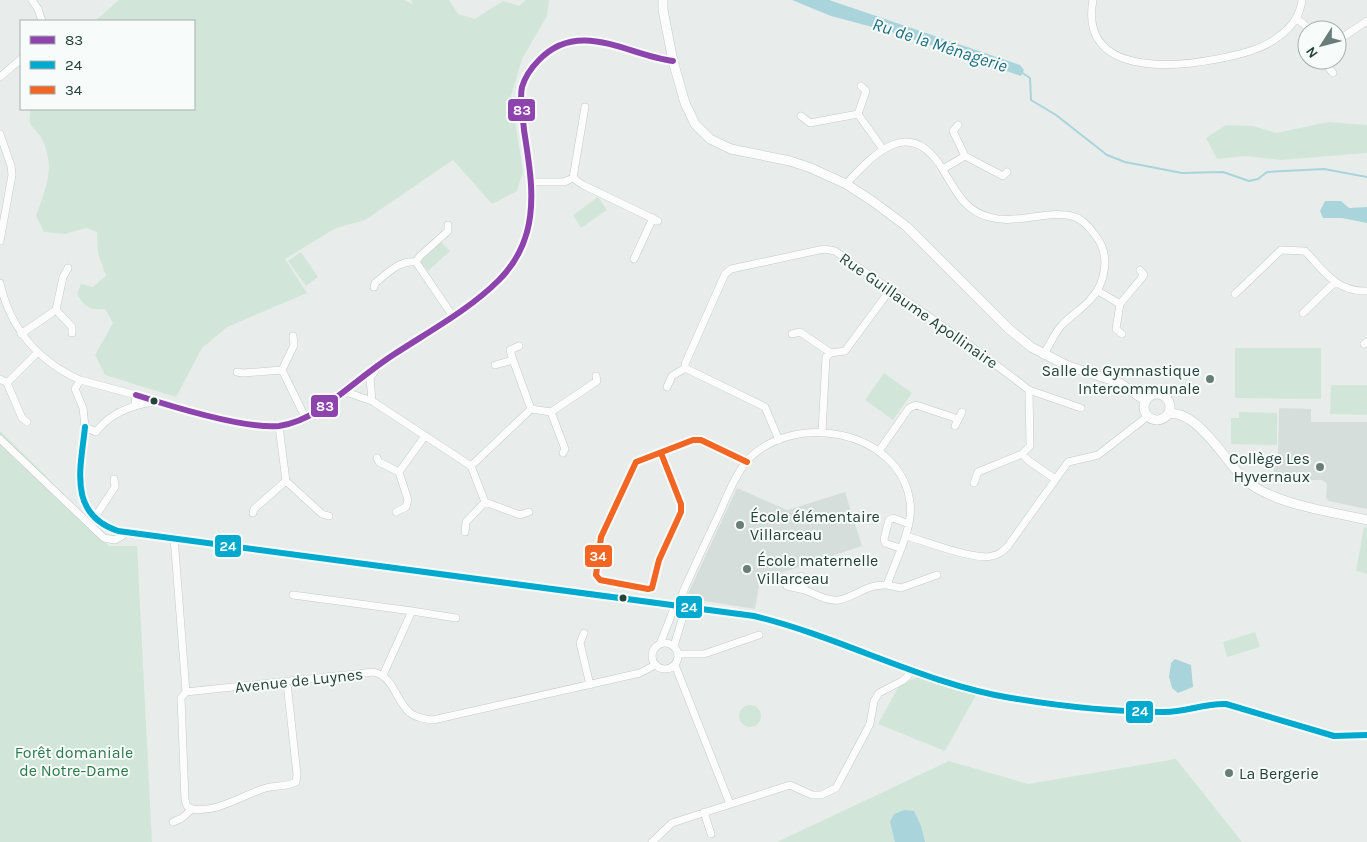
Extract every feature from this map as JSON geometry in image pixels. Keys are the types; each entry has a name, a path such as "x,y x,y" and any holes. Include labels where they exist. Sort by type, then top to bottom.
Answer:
{"street":[{"path":"32,0 42,20"},
{"path":"663,0 680,90 690,115 702,132 731,149 790,161 811,168 846,184 906,226 1008,329 1043,355 1068,366 1118,382 1146,401"},
{"path":"1093,0 1090,13 1093,25 1102,43 1117,56 1146,65 1194,63 1258,48 1277,38 1296,18 1302,0"},
{"path":"1347,35 1367,22"},
{"path":"64,373 80,380 136,394 157,402 258,426 279,426 305,418 480,296 512,265 527,232 531,182 520,100 522,85 540,58 569,43 585,40 605,42 674,61"},
{"path":"0,77 20,60"},
{"path":"858,114 866,91 861,86"},
{"path":"573,178 585,107"},
{"path":"858,114 882,148"},
{"path":"801,116 810,123 858,114"},
{"path":"958,125 952,131 965,156 1003,176 1006,172"},
{"path":"0,134 11,166 12,175 0,239"},
{"path":"846,184 882,148 900,141 913,142 924,147 943,169 958,196 976,213 1000,220 1073,216 1084,223 1101,242 1106,268 1098,291 1061,326 1043,355"},
{"path":"943,169 965,156"},
{"path":"531,182 564,182 573,178"},
{"path":"573,178 655,220 634,259"},
{"path":"416,262 420,256 448,232 448,225"},
{"name":"Rue Guillaume Apollinaire","path":"685,368 685,364 725,274 731,269 824,249 835,251 972,346 1029,390 1081,408"},
{"path":"1235,294 1281,250 1305,251 1335,282 1350,289 1367,290"},
{"path":"374,287 374,283 398,265 408,261 416,262 452,315"},
{"path":"21,334 56,310 63,277 68,268"},
{"path":"1122,334 1116,330 1120,304 1144,275 1140,270"},
{"path":"1303,313 1335,282"},
{"path":"0,283 5,304 21,334 38,352 64,373 75,388 83,408 85,427 78,476 80,490 85,503 95,517 106,526 124,531 754,616 784,623 911,670 1011,698 1162,712 1212,704 1226,704 1334,736 1367,735"},
{"path":"822,432 826,357 831,353 845,351 890,290"},
{"path":"1098,291 1120,304"},
{"path":"56,310 72,327 72,333"},
{"path":"792,334 800,332 831,353"},
{"path":"282,370 294,345 293,336"},
{"path":"519,346 510,350 531,409"},
{"path":"7,383 38,352"},
{"path":"495,365 513,360"},
{"path":"372,401 370,378 379,365"},
{"path":"667,388 672,376 685,368 765,407 779,440"},
{"path":"237,372 243,374 282,370"},
{"path":"282,370 305,418"},
{"path":"531,409 551,412 597,380 596,376"},
{"path":"0,378 7,383 22,418 27,422"},
{"path":"75,388 80,380"},
{"path":"974,483 978,472 1022,454 1030,446 1029,390"},
{"path":"343,391 372,401 471,466 485,502 520,515 529,512"},
{"path":"135,404 136,394"},
{"path":"1168,414 1169,403 1162,395 1155,395 1146,401 1145,409 1148,416 1159,420 1168,414 1177,413 1201,428 1210,436 1244,479 1268,494 1367,520"},
{"path":"83,448 111,418 135,404 157,402"},
{"path":"879,451 909,408 916,405 958,419"},
{"path":"471,466 531,409"},
{"path":"551,412 565,449 563,453"},
{"path":"955,426 962,412"},
{"path":"906,536 975,556 990,557 1000,554 1008,546 1054,479 1068,462 1104,452 1148,416"},
{"path":"279,426 286,481 322,514 328,516"},
{"path":"85,427 96,432"},
{"path":"655,665 652,653 660,644 673,611 679,607 683,592 734,482 747,462 779,440 800,434 822,432 845,435 879,451 903,480 910,499 909,524 887,585"},
{"path":"399,472 425,436"},
{"path":"0,438 104,538 115,540 122,536 124,531"},
{"path":"661,454 681,504 681,512 659,560 652,588 648,589 600,580 596,575 601,538 636,462 661,454 693,440 701,440 747,462"},
{"path":"1022,454 1028,462 1054,479"},
{"path":"377,458 379,462 399,472 408,500 406,507 396,512"},
{"path":"95,517 115,487 114,479"},
{"path":"253,513 254,509 286,481"},
{"path":"465,532 466,522 485,502"},
{"path":"900,548 886,543 884,539 889,520 893,518 909,524"},
{"path":"174,537 186,692 181,698 185,800 187,806 199,810 222,805 266,788 290,785 296,782 297,776 287,683"},
{"path":"787,586 805,590 827,599 838,600 875,584 901,588 937,575"},
{"path":"801,576 805,590"},
{"path":"293,595 456,618"},
{"path":"674,646 684,613 679,607"},
{"path":"384,675 412,611"},
{"path":"584,632 580,643 590,684"},
{"path":"678,654 704,654 759,635"},
{"path":"660,644 667,643 674,646 678,654 675,665 730,804"},
{"name":"Avenue de Luynes","path":"186,692 287,683 367,672 384,675 410,712 419,718 433,720 640,673 655,665 666,670 675,665"},
{"path":"652,842 672,823 790,785 812,795 821,795 836,788 870,724 874,702 879,693 902,681 911,670"},
{"path":"173,822 182,818 192,809"},
{"path":"704,812 711,834"}],"shaded area":[{"name":"Collège Les Hyvernaux","path":"1279,408 1311,409 1311,422 1367,422 1367,509 1329,501 1326,498 1327,484 1322,480 1274,480 1274,455 1278,454"},
{"path":"737,488 787,510 845,492 862,546 760,580 755,609 686,598"}],"green space":[{"path":"119,0 405,0 413,5 411,0 449,0 458,14 475,19 503,1 519,6 526,0 549,0 547,16 522,59 511,96 523,171 517,191 492,204 453,160 365,220 336,228 285,259 307,293 227,327 202,348 176,397 105,375 95,355 113,323 105,309 88,307 77,294 81,284 93,287 106,276 98,253 97,232 86,228 65,234 44,232 36,216 46,185 49,163 44,142 31,125 31,110 195,110 195,20 96,20"},
{"path":"1328,122 1367,125 1367,153 1281,160 1244,156 1217,159 1206,138 1226,125 1253,126 1276,133"},
{"path":"598,197 607,210 581,228 573,215"},
{"path":"441,242 450,251 428,271 419,261"},
{"path":"301,252 318,277 306,286 288,261"},
{"path":"1235,348 1321,348 1321,399 1235,398"},
{"path":"884,373 912,393 893,420 865,400"},
{"path":"1331,385 1367,385 1367,415 1330,414"},
{"path":"1239,412 1277,413 1277,445 1231,444 1231,418 1239,418"},
{"name":"Forêt domaniale de Notre-Dame","path":"0,431 43,473 109,546 137,546 152,842 0,842"},
{"path":"1364,527 1367,528 1367,574 1356,571"},
{"path":"1255,632 1260,647 1227,657 1223,642"},
{"path":"919,676 976,695 945,751 878,724 899,686"},
{"path":"750,705 760,712 761,716 754,726 750,727 740,720 739,716 746,706"},
{"path":"1176,759 1242,842 777,842 949,761 1028,784"}],"water":[{"path":"792,0 829,0 1020,65 1024,70 1021,76 895,33 831,16"},
{"path":"1325,201 1341,201 1349,208 1367,207 1367,223 1342,218 1323,218 1320,211"},
{"path":"1175,659 1191,665 1193,687 1178,693 1172,688 1169,677 1171,663"},
{"path":"904,810 914,811 921,826 925,842 895,842 890,822 894,814"}],"waterway":[{"name":"Ru de la Ménagerie","path":"1021,72 1030,78 1031,100 1056,115 1107,155 1125,162 1182,173 1223,172 1249,181 1258,179 1267,172 1324,169 1367,177"}],"transit line":[{"name":"83","path":"136,395 208,416 264,426 290,424 319,410 383,362 475,301 499,280 512,264 525,239 531,207 530,168 521,92 527,76 539,60 554,48 571,42 587,41 622,47 656,58 673,61"},
{"name":"24","path":"85,427 80,473 84,501 91,513 102,523 118,531 754,616 786,625 946,682 1011,698 1048,704 1143,712 1170,712 1226,704 1334,736 1367,735"},
{"name":"34","path":"661,453 681,504 681,512 659,560 652,588 648,589 600,580 596,575 601,537 636,462 693,440 701,440 747,462"}],"place":[{"name":"Salle de Gymnastique Intercommunale","path":"1210,379"},
{"name":"Collège Les Hyvernaux","path":"1320,467"},
{"name":"École élémentaire Villarceau","path":"740,525"},
{"name":"École maternelle Villarceau","path":"747,569"},
{"name":"La Bergerie","path":"1229,773"}]}
